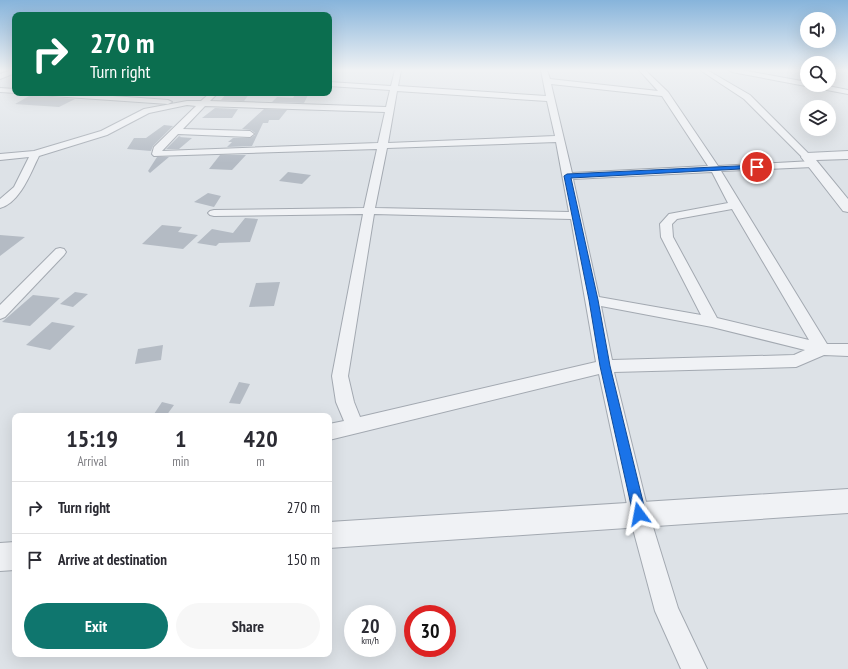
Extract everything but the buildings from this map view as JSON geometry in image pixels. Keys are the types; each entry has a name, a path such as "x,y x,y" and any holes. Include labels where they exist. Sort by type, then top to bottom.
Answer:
{"street":[{"path":"160,101 389,110"},
{"path":"205,101 157,149 157,154 560,139"},
{"path":"354,425 344,402 340,376 391,101"},
{"path":"551,101 576,216 605,366 639,514 667,611 694,669"},
{"path":"670,101 715,169 735,205 822,349"},
{"path":"751,101 810,161 846,202"},
{"path":"0,157 35,154 104,133 147,111 187,103"},
{"path":"174,131 250,134"},
{"path":"0,206 18,189 35,154"},
{"path":"567,176 715,169 810,161 848,155"},
{"path":"712,322 667,237 666,224 673,216 735,205"},
{"path":"214,213 370,211 576,216"},
{"path":"0,314 60,252"},
{"path":"593,300 712,322 822,349 848,350"},
{"path":"332,431 605,366 796,361 822,349"},
{"path":"332,535 848,500"},
{"path":"0,557 12,556"}],"route":[{"path":"639,514 605,366 567,176 757,167"}]}
